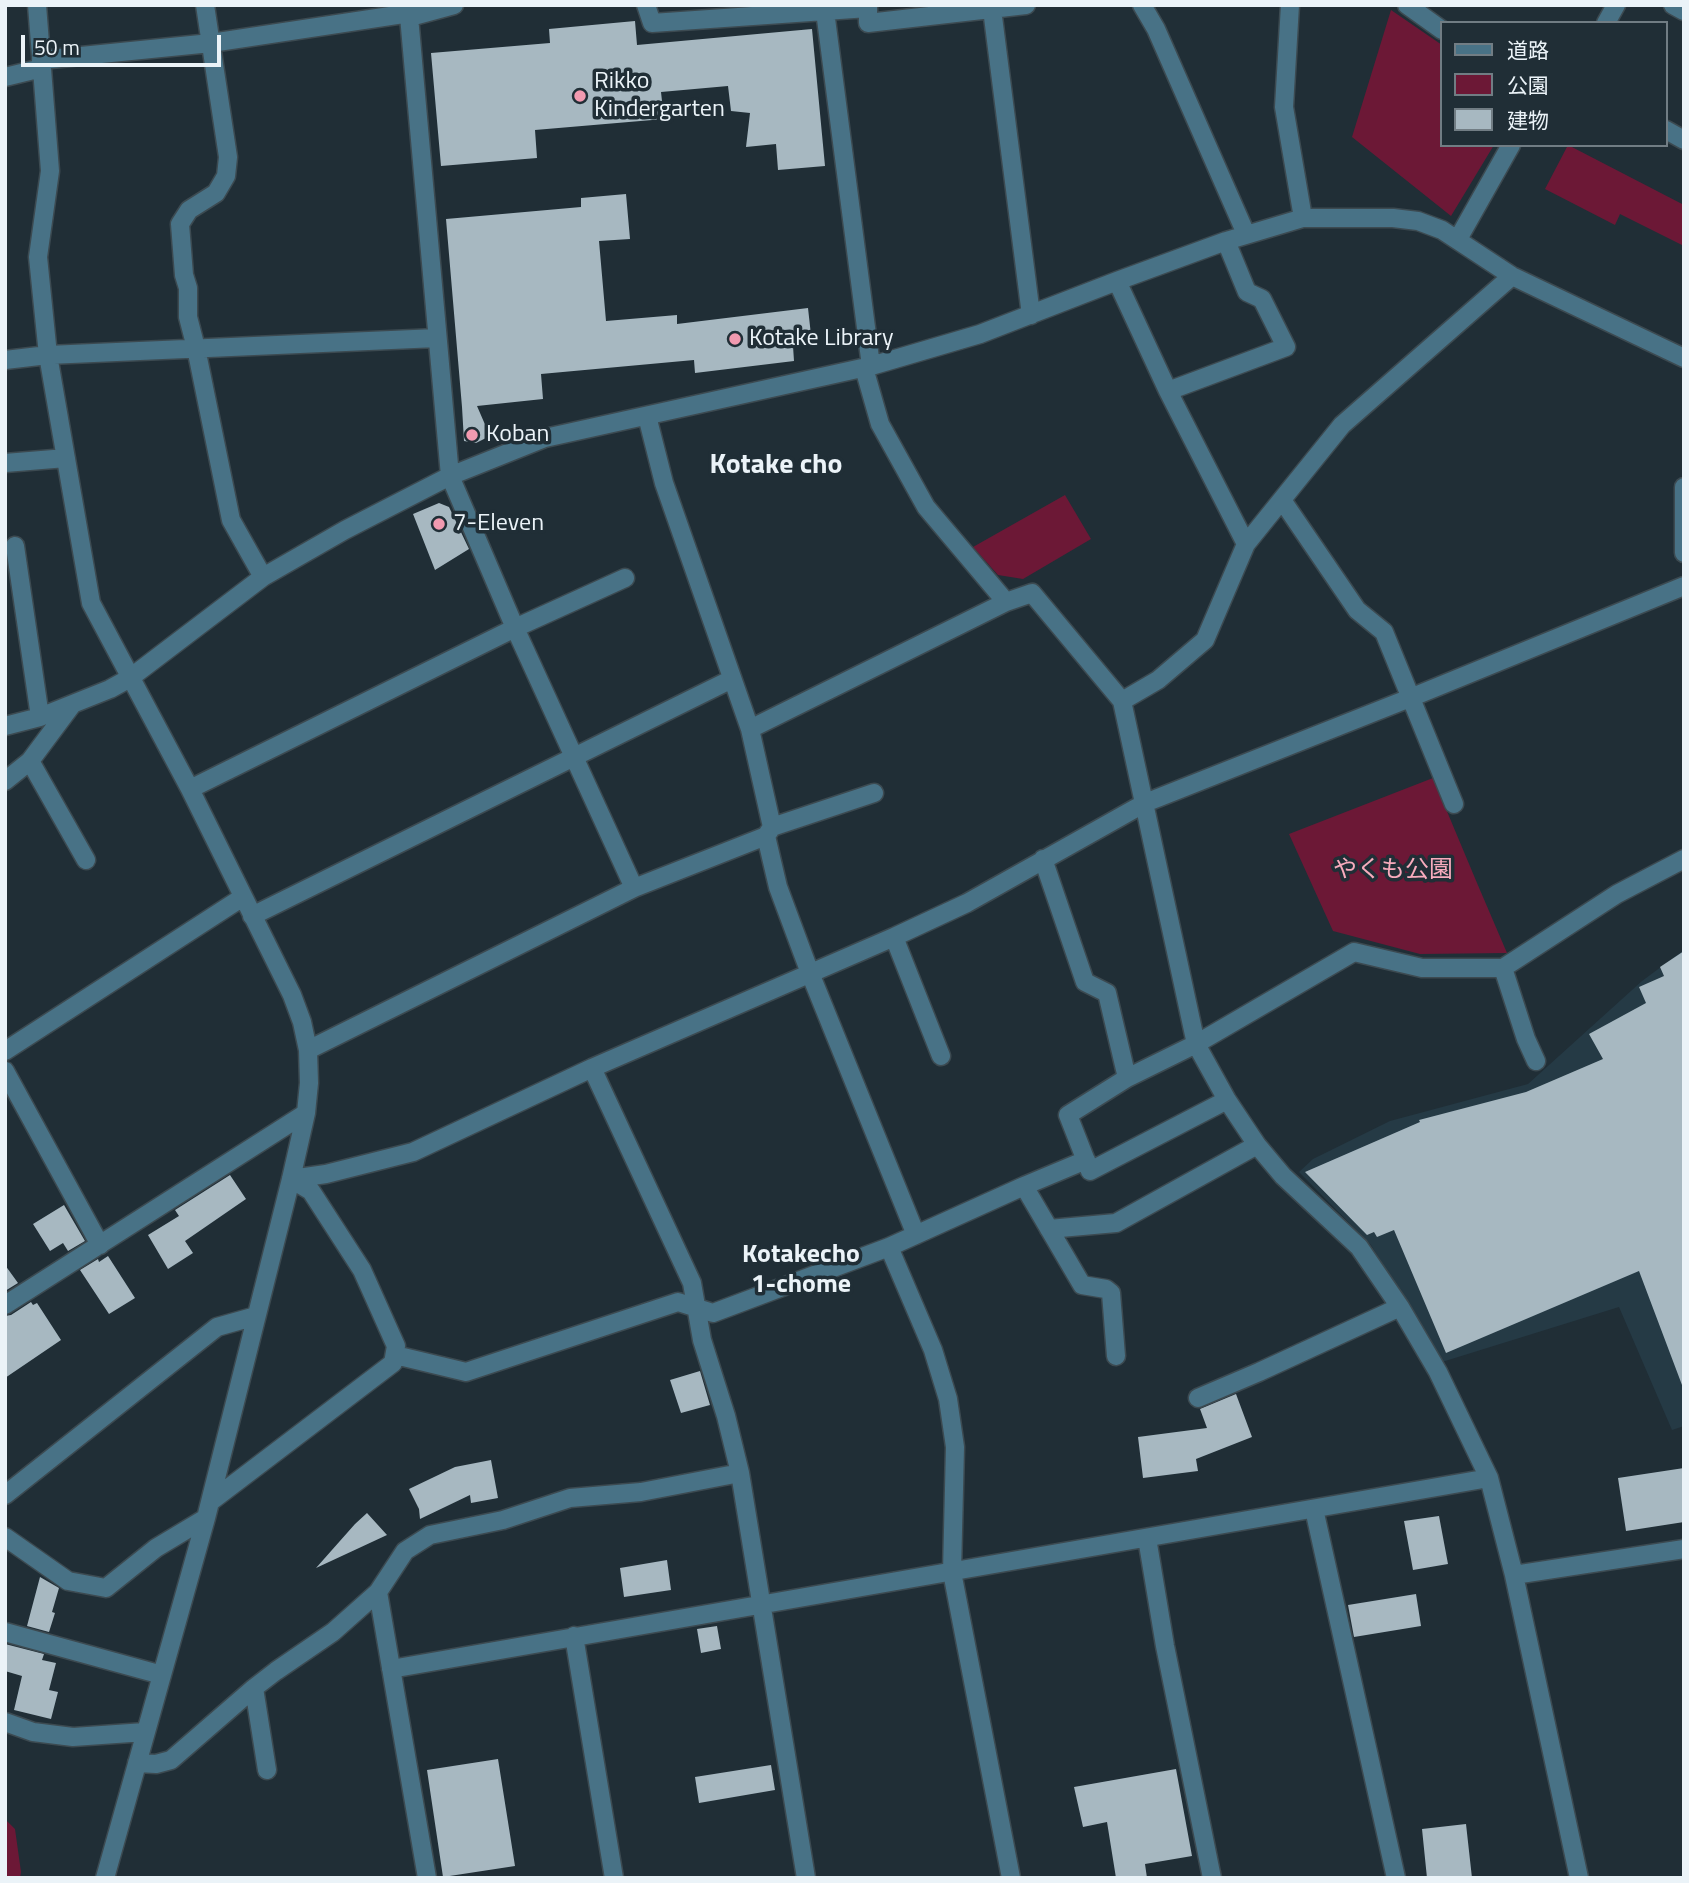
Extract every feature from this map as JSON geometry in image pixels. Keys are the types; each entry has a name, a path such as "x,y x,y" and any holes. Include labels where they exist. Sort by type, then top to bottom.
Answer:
{"street":[{"path":"37,5 50,171 38,257 48,355 91,603 190,789 292,995 308,1050 306,1113 291,1179 208,1510 105,1878"},
{"path":"205,5 228,158 226,176 216,193 189,210 180,224 184,275 188,288 188,317 231,520 263,578"},
{"path":"5,77 42,64 211,43 454,5"},
{"path":"646,5 652,23 868,6 868,23 1026,5"},
{"path":"1142,5 1156,29 1246,234"},
{"path":"1290,5 1284,107 1303,218"},
{"path":"1406,5 1440,29"},
{"path":"1607,21 1616,5"},
{"path":"1673,5 1684,11"},
{"path":"992,9 1031,315"},
{"path":"813,10 867,367 880,424 926,507 1006,602"},
{"path":"409,12 450,476 514,628 634,888"},
{"path":"1668,131 1684,140"},
{"path":"1458,239 1510,147"},
{"path":"5,726 71,706 130,678 263,578 345,530 450,476 545,438 867,367 980,334 1226,241 1303,218 1393,218 1418,221 1458,239 1512,276 1684,358"},
{"path":"1168,391 1286,347 1262,299 1247,292 1226,241"},
{"path":"1122,701 1158,680 1205,640 1246,544 1342,425 1512,276"},
{"path":"1117,281 1168,391 1246,544"},
{"path":"5,360 48,355 437,338"},
{"path":"647,416 664,483 750,729 778,887 916,1235"},
{"path":"5,463 66,458"},
{"path":"1684,487 1684,553"},
{"path":"1282,500 1357,610 1384,632 1454,804"},
{"path":"15,546 40,717"},
{"path":"190,789 514,628 625,578"},
{"path":"291,1179 326,1174 413,1152 592,1068 967,903 1145,803 1684,586"},
{"path":"750,729 1006,602 1032,593 1122,701 1196,1044 1227,1100 1257,1144 1283,1176 1360,1247 1438,1371 1489,1478 1514,1575 1579,1878"},
{"path":"252,916 732,679"},
{"path":"5,781 30,761 71,706"},
{"path":"30,761 86,860"},
{"path":"308,1050 634,888 769,832 874,793"},
{"path":"1043,859 1086,982 1107,993 1127,1078"},
{"path":"1227,1100 1090,1171 1068,1115 1127,1078 1196,1044 1354,952 1422,968 1503,968 1617,894 1684,859"},
{"path":"5,1051 243,897"},
{"path":"894,937 941,1056"},
{"path":"1503,968 1536,1062"},
{"path":"592,1068 692,1283 702,1340 740,1472 806,1878"},
{"path":"5,1071 100,1245"},
{"path":"5,1305 306,1113"},
{"path":"1049,1228 1116,1223 1257,1144"},
{"path":"395,1355 466,1372 678,1302 713,1314 889,1247 1086,1160"},
{"path":"5,1537 68,1581 106,1588 393,1363 396,1346 362,1270 311,1191 291,1179"},
{"path":"1024,1186 1083,1285 1106,1289 1111,1293 1116,1356"},
{"path":"889,1247 933,1350 948,1399 955,1447 952,1572 1011,1878"},
{"path":"1198,1398 1259,1373 1400,1307"},
{"path":"5,1495 217,1327 256,1316"},
{"path":"137,1763 156,1764 171,1760 254,1688 333,1632 378,1592 405,1551 430,1535 503,1520 570,1498 641,1492 740,1472"},
{"path":"391,1669 1489,1478"},
{"path":"1314,1509 1396,1878"},
{"path":"1147,1538 1165,1646 1212,1878"},
{"path":"1514,1575 1684,1549"},
{"path":"378,1592 427,1878"},
{"path":"5,1632 162,1675"},
{"path":"574,1636 614,1878"},
{"path":"254,1688 267,1770"},
{"path":"5,1723 33,1732 73,1737 145,1732"}],"shaded area":[{"path":"1684,950 1684,1426 1672,1430 1619,1307 1442,1362 1371,1245 1299,1172 1313,1159 1390,1121 1528,1084 1642,981"}],"green space":[{"path":"1391,10 1440,44 1440,147 1493,147 1451,216 1352,137"},
{"path":"1567,147 1572,147 1684,205 1684,246 1620,214 1615,225 1545,189"},
{"path":"1065,495 1091,539 1023,579 998,575 973,547"},
{"name":"やくも公園","path":"1433,778 1507,953 1420,954 1333,931 1289,834"},
{"path":"5,1819 15,1829 20,1878 5,1878"}],"building":[{"path":"635,21 637,45 812,29 825,166 778,170 776,144 746,147 750,113 731,111 728,86 661,92 664,119 535,130 537,158 441,166 431,53 550,43 549,29"},
{"path":"626,194 630,239 599,241 606,321 677,315 677,324 808,308 812,344 793,346 794,361 695,373 694,360 541,374 543,399 477,406 490,436 476,443 464,441 446,219 581,207 581,198"},
{"path":"439,503 449,507 469,549 435,570 413,514"},
{"path":"1684,951 1684,1384 1682,1385 1639,1271 1446,1353 1394,1230 1377,1237 1374,1232 1367,1235 1305,1172 1420,1122 1419,1120 1526,1092 1603,1059 1589,1034 1646,1003 1639,987 1664,976 1660,967"},
{"path":"230,1175 246,1199 185,1241 193,1253 168,1269 148,1235 179,1216 175,1210"},
{"path":"64,1205 85,1241 68,1251 63,1243 50,1251 33,1224"},
{"path":"108,1256 135,1298 109,1314 80,1270"},
{"path":"5,1265 18,1283 5,1291"},
{"path":"31,1302 33,1305 37,1303 61,1340 5,1378 5,1316"},
{"path":"700,1371 710,1405 681,1413 670,1380"},
{"path":"1236,1394 1252,1437 1196,1459 1198,1471 1143,1478 1138,1437 1207,1428 1200,1409"},
{"path":"491,1460 498,1498 471,1503 470,1495 420,1519 419,1509 409,1489 455,1467"},
{"path":"1684,1468 1684,1522 1626,1531 1618,1478"},
{"path":"367,1513 387,1535 316,1568 355,1524"},
{"path":"1439,1516 1448,1564 1413,1570 1404,1521"},
{"path":"667,1560 671,1590 624,1597 620,1568"},
{"path":"40,1577 59,1588 49,1632 27,1626"},
{"path":"1416,1594 1421,1626 1354,1637 1348,1605"},
{"path":"717,1626 721,1649 701,1653 697,1629"},
{"path":"5,1644 44,1654 42,1660 56,1663 49,1690 58,1692 51,1719 14,1710 22,1676 5,1671"},
{"path":"498,1759 515,1866 443,1877 427,1770"},
{"path":"771,1765 775,1790 699,1803 695,1777"},
{"path":"1176,1769 1192,1856 1145,1864 1147,1878 1116,1878 1107,1822 1083,1827 1074,1787"},
{"path":"1466,1824 1472,1878 1427,1878 1422,1829"}],"place":[{"name":"Rikko Kindergarten","path":"580,96"},
{"name":"Kotake Library","path":"735,339"},
{"name":"Koban","path":"472,435"},
{"name":"7-Eleven","path":"439,524"}],"district":[{"name":"Kotake cho","path":"776,466"},
{"name":"Kotakecho 1-chome","path":"801,1271"}]}
